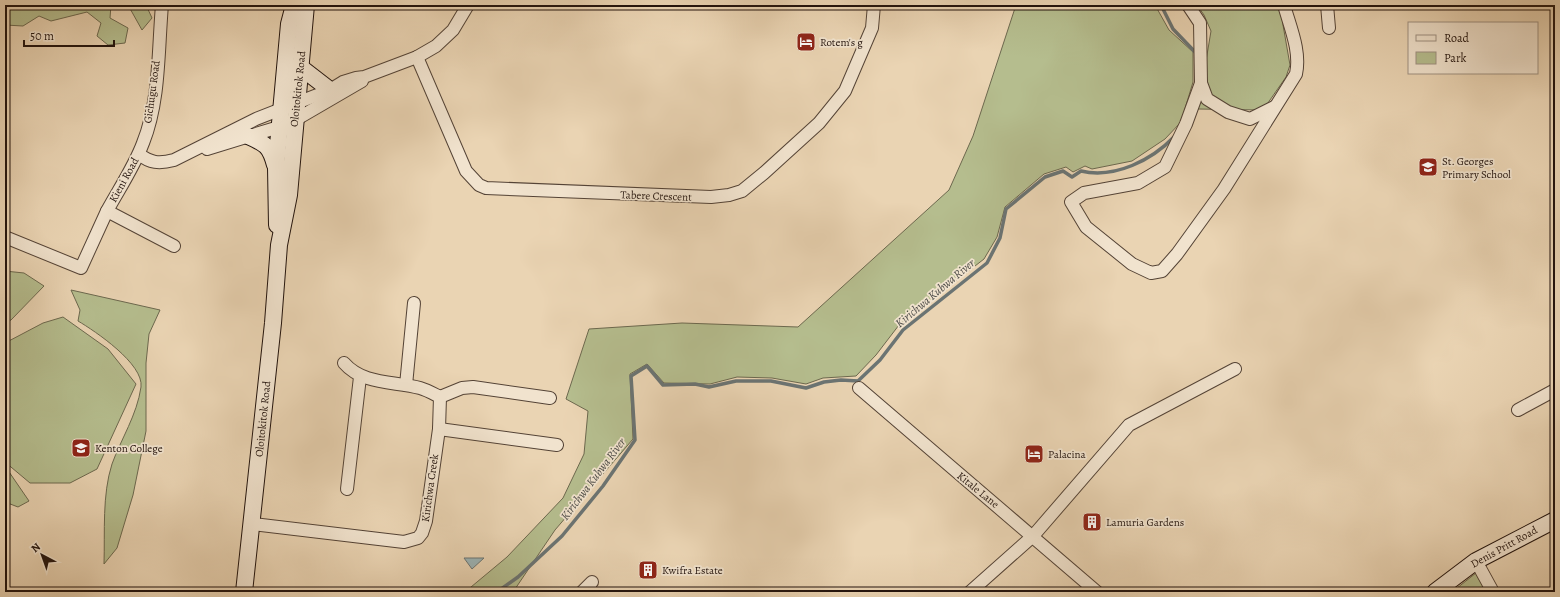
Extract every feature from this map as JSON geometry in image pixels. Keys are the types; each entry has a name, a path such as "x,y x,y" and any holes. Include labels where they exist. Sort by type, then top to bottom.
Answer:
{"main road":[{"name":"Oloitokitok Road","path":"279,245 289,195 295,120 289,106 289,24 294,5"},
{"name":"Oloitokitok Road","path":"244,592 253,524 273,324 279,245 276,166 279,127 289,106 300,66 306,5"},
{"path":"300,66 330,90"},
{"path":"248,136 267,145 276,166"},
{"name":"Denis Pritt Road","path":"1435,592 1476,561 1555,520"}],"street":[{"name":"Gichugu Road","path":"139,154 152,107 162,5"},
{"path":"364,77 417,57 436,46 453,30 468,5"},
{"name":"Tabere Crescent","path":"417,57 466,171 479,185 486,188 615,194 712,197 723,196 742,191 757,179 819,123 845,91 872,28 874,5"},
{"path":"1188,5 1200,23 1201,83 1207,99 1228,112 1250,119 1276,106"},
{"path":"1201,83 1186,124 1165,167 1138,182 1084,193 1071,202 1086,227 1132,264 1151,272 1162,271 1177,254 1224,189 1296,74 1298,64 1284,5"},
{"path":"1327,5 1329,28"},
{"name":"Kieni Road","path":"190,152 215,147 279,127 295,120 359,83 364,77"},
{"name":"Kieni Road","path":"174,246 107,210 139,154 148,161 158,163 174,160 256,119 330,90 343,82 364,77"},
{"path":"5,237 81,268 107,210"},
{"path":"406,385 414,303"},
{"path":"344,363 350,371 360,377 422,388 440,397 462,388 473,387 550,398"},
{"path":"970,592 1033,536 1129,425 1235,369"},
{"path":"347,489 360,377"},
{"name":"Kitale Lane","path":"859,388 1097,592"},
{"path":"1518,410 1555,390"},
{"name":"Kirichwa Creek","path":"253,524 404,542 418,538 422,533 426,521 438,429 440,397"},
{"path":"438,429 557,445"},
{"path":"1476,561 1493,592"},
{"path":"582,592 592,582"}],"green space":[{"path":"11,5 111,5 110,18 128,28 125,43 108,45 97,36 101,23 87,12 51,21 39,16 23,26 5,25 5,10"},
{"path":"128,5 146,5 152,18 142,30"},
{"path":"1016,5 1155,5 1169,30 1193,52 1193,82 1181,122 1165,139 1132,161 1092,169 1085,166 1073,172 1066,167 1044,174 1005,207 997,237 984,259 899,325 876,355 856,376 823,378 806,384 772,378 737,377 710,384 664,383 647,364 630,374 633,439 555,530 513,592 465,592 507,557 563,498 584,454 588,411 566,399 589,329 682,323 798,327 949,190 973,136"},
{"path":"1197,5 1282,5 1283,25 1290,65 1286,77 1263,110 1198,109 1211,31 1204,15"},
{"path":"5,271 24,273 44,286 11,320 5,323"},
{"path":"71,290 160,310 149,334 146,363 146,431 133,495 117,548 104,564 105,501 109,476 112,464 136,407 141,387 140,378 135,368 117,349 78,321 80,310"},
{"path":"63,317 108,349 136,384 97,469 70,483 30,483 5,462 5,343 43,323"},
{"path":"5,466 29,501 18,507 5,502"},
{"path":"1476,573 1487,592 1452,592"}],"water":[{"path":"464,558 484,558 472,569"}],"waterway":[{"name":"Kirichwa Kubwa River","path":"1161,5 1173,29 1196,53"},
{"name":"Kirichwa Kubwa River","path":"497,592 518,577 562,536 603,486 635,440 631,376 647,366 663,385 695,384 709,387 736,381 771,381 806,388 824,382 841,380 858,381 880,360 903,330 987,263 1000,238 1006,209 1045,177 1063,171 1072,177 1081,171 1094,173 1120,170 1144,160 1166,145 1175,136"}],"place":[{"name":"Rotem's g","path":"806,42"},
{"name":"St. Georges Primary School","path":"1428,167"},
{"name":"Kenton College","path":"81,448"},
{"name":"Palacina","path":"1034,454"},
{"name":"Lamuria Gardens","path":"1092,522"},
{"name":"Kwifra Estate","path":"648,570"}]}
